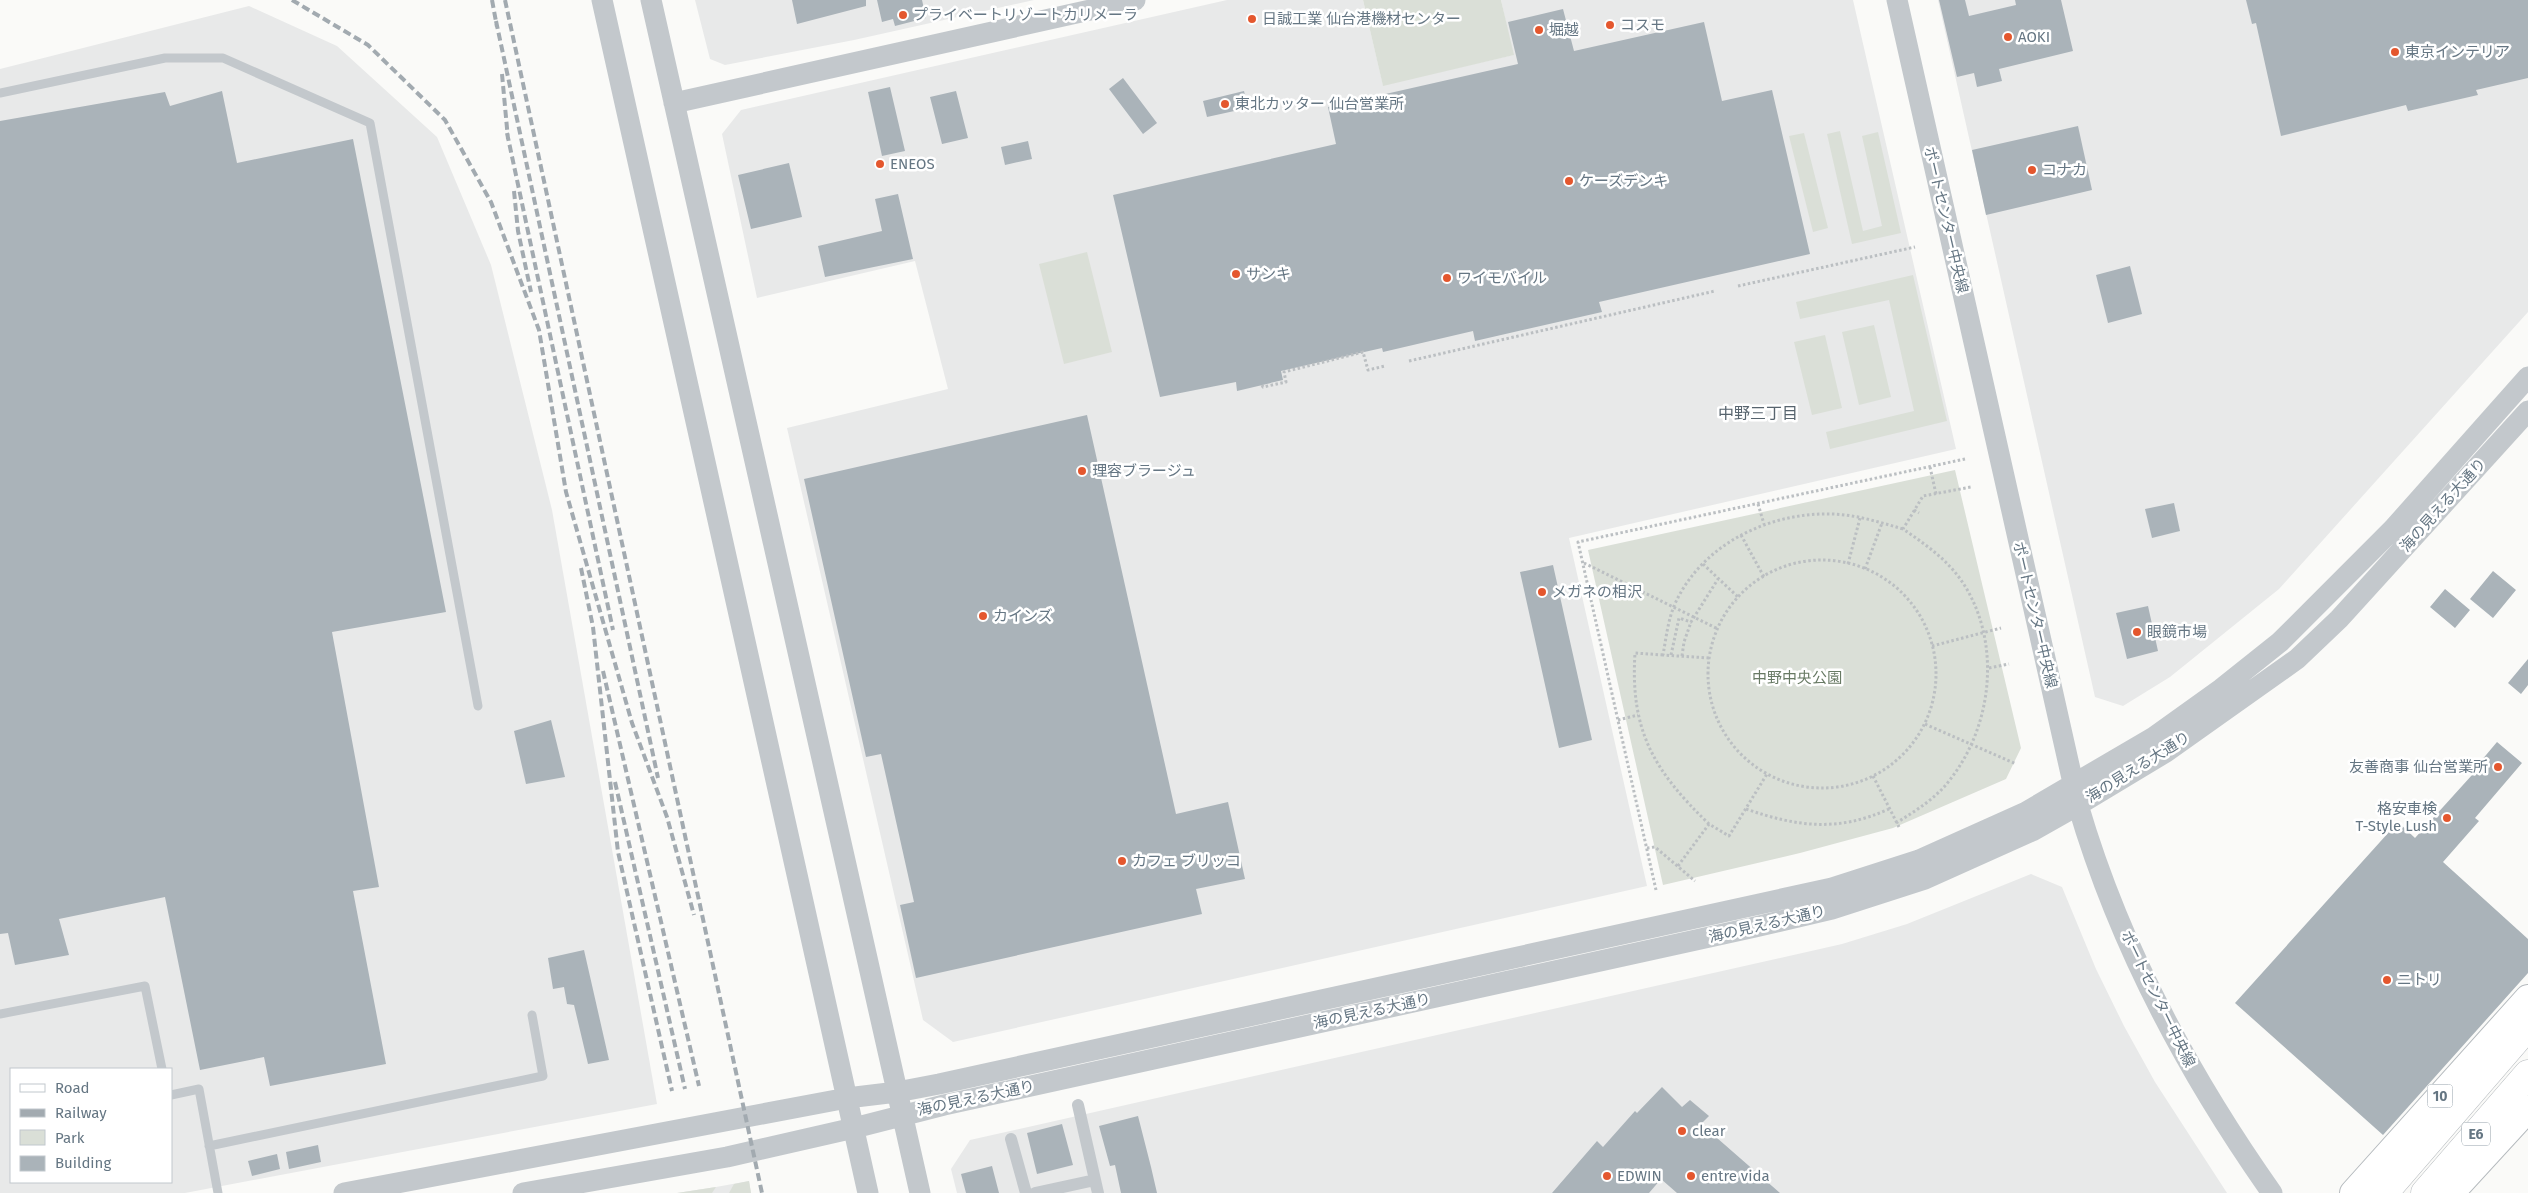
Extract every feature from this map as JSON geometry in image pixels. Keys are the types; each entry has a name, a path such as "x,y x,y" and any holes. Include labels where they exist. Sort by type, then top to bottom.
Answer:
{"highway":[{"name":"E6","path":"2384,1193 2528,1026"},
{"name":"E6","path":"2425,1193 2528,1074"}],"main road":[{"name":"10","path":"2353,1193 2528,998"},
{"path":"2451,1193 2528,1109"}],"street":[{"path":"602,0 868,1193"},
{"path":"651,0 920,1193"},
{"path":"674,103 1135,0"},
{"name":"ポートセンター中央線","path":"1897,0 2073,784 2092,854 2113,906 2165,1020 2190,1067 2272,1193"},
{"path":"344,1193 847,1098 896,1092 1389,987 1832,888 1919,860 2026,812 2154,737 2221,689 2280,642 2393,528 2528,377"},
{"name":"海の見える大通り","path":"523,1193 727,1157 854,1128 902,1114 1832,909 1925,879 2032,831 2078,805 2166,752 2297,659 2339,619 2528,411"},
{"path":"1078,1105 1098,1193"},
{"path":"1011,1139 1026,1193"},
{"path":"1035,1193 1095,1180"}],"lane":[{"path":"0,93 165,58 223,58 370,122 478,706"},
{"path":"0,1014 145,986 162,1068"},
{"path":"209,1146 543,1076 532,1015"},
{"path":"172,1095 198,1089 218,1193"}],"path":[{"path":"1738,286 1915,246"},
{"path":"1409,361 1715,291"},
{"path":"1262,385 1263,387 1286,382 1284,372 1363,352 1368,370 1385,366"},
{"path":"1656,890 1578,542 1965,459"},
{"path":"1930,467 1936,494"},
{"path":"1903,529 1923,496 1971,488"},
{"path":"1758,504 1764,524"},
{"path":"1914,510 1919,513"},
{"path":"1663,654 1674,608 1693,574 1741,535 1764,524 1792,516 1830,514 1860,518 1903,529 1927,546 1962,582 1973,602 1983,633 1989,668 1982,713 1970,744 1953,777 1940,791 1898,825 1873,776"},
{"path":"1848,564 1860,518"},
{"path":"1865,570 1882,523"},
{"path":"1741,535 1764,577"},
{"path":"1830,560 1848,564 1865,570 1897,588 1914,606 1926,627 1932,646 1936,675 1934,699 1925,724 1912,745 1893,764 1873,776 1844,786 1818,788 1792,785 1767,774 1745,759 1727,739 1715,716 1708,690 1709,658 1718,629 1726,613 1738,597 1764,577 1782,568 1806,562 1830,560"},
{"path":"1583,563 1718,629"},
{"path":"1703,564 1738,597"},
{"path":"1682,656 1684,642 1691,622 1718,579"},
{"path":"1671,655 1679,618 1691,622"},
{"path":"1932,646 2001,628"},
{"path":"1709,658 1635,653 1633,684 1638,715 1657,765 1683,799 1709,824 1730,836 1767,774"},
{"path":"1989,668 2009,664"},
{"path":"1618,720 1638,715"},
{"path":"1925,724 2016,764"},
{"path":"1746,809 1784,821 1812,825 1856,822 1889,809"},
{"path":"1678,866 1709,824"},
{"path":"1647,848 1655,847 1695,881"}],"shaded area":[{"path":"695,0 1034,0 854,40 725,65 710,59"},
{"path":"1227,0 1363,0 1383,85 1513,55 1501,0 1853,0 1956,449 1569,538 1647,886 953,1042 923,1020 787,428 948,389 915,261 757,298 722,134 741,110"},
{"path":"1938,0 2528,0 2528,312 2279,589 2170,677 2123,706 2095,697"},
{"path":"249,6 337,46 437,137 491,265 552,510 657,1104 185,1193 0,1193 0,69"},
{"path":"2031,874 2062,887 2096,969 2124,1026 2155,1082 2227,1193 957,1193 951,1169 970,1140 1842,944 1907,924"},
{"path":"749,1181 751,1193 677,1193 716,1187"}],"green space":[{"path":"1363,0 1501,0 1514,55 1383,86"},
{"path":"1840,131 1863,231 1882,226 1862,136 1878,132 1901,233 1852,244 1827,134"},
{"path":"1804,133 1828,228 1813,232 1789,136"},
{"path":"1087,252 1112,352 1064,364 1039,264"},
{"path":"1913,275 1947,421 1830,449 1826,432 1914,411 1889,300 1800,319 1796,302"},
{"path":"1874,325 1891,397 1859,405 1842,332"},
{"path":"1825,335 1842,408 1812,415 1794,342"},
{"name":"中野中央公園","path":"1955,470 2021,748 2006,779 1893,828 1800,853 1663,885 1588,550"},
{"path":"749,1181 751,1193 729,1193 734,1184"},
{"path":"716,1187 712,1193 677,1193"}],"building":[{"path":"792,0 866,0 866,6 797,24"},
{"name":"プライベートリゾートカリメーラ","path":"877,0 922,0 926,18 895,26 893,19 882,22"},
{"name":"AOKI","path":"1939,0 1965,0 1969,16 2016,5 2015,0 2061,0 2073,51 1999,69 2002,81 1977,87 1974,73 1957,77"},
{"name":"東京インテリア","path":"2246,0 2528,0 2528,78 2476,90 2478,95 2408,111 2406,105 2281,136 2256,23 2252,24"},
{"name":"ケーズデンキ","path":"1563,9 1574,51 1704,22 1722,101 1772,90 1810,254 1599,302 1602,312 1475,341 1473,331 1383,352 1382,348 1281,371 1283,380 1237,391 1236,382 1160,397 1113,195 1336,144 1328,107 1518,64 1508,22"},
{"path":"1123,78 1157,123 1143,134 1109,89"},
{"path":"890,87 905,151 882,156 868,92"},
{"path":"222,91 237,163 353,139 446,612 332,632 379,887 353,891 386,1064 270,1086 264,1057 200,1070 165,897 59,919 69,955 15,965 8,933 0,934 0,121 165,92 170,106"},
{"path":"956,91 968,138 942,144 930,97"},
{"name":"東北カッター 仙台営業所","path":"1244,91 1248,108 1207,117 1203,101"},
{"name":"コナカ","path":"2078,126 2092,190 1986,215 1972,150"},
{"path":"1028,141 1032,159 1005,165 1001,147"},
{"path":"789,163 802,217 751,229 738,175"},
{"path":"898,194 913,259 825,277 818,246 882,231 875,199"},
{"path":"2130,266 2142,314 2108,323 2096,275"},
{"name":"カインズ","path":"1087,415 1176,814 1228,802 1245,879 1196,889 1202,914 916,978 900,905 914,902 881,754 866,757 804,479"},
{"path":"2174,503 2180,531 2152,538 2145,509"},
{"path":"1553,565 1592,740 1559,748 1520,572"},
{"path":"2493,571 2516,590 2493,618 2470,599"},
{"path":"2445,589 2470,610 2455,628 2430,607"},
{"name":"眼鏡市場","path":"2148,606 2158,651 2127,659 2116,613"},
{"path":"2528,659 2528,685 2521,694 2508,683"},
{"path":"551,720 565,777 526,784 514,731"},
{"path":"2497,742 2522,763 2475,818 2479,821 2443,862 2528,939 2528,973 2383,1135 2235,1003 2398,822 2415,838 2472,775 2470,774"},
{"path":"584,950 609,1060 588,1064 574,1005 567,1004 564,987 553,989 548,958"},
{"path":"1662,1087 1682,1107 1690,1100 1709,1116 1701,1124 1780,1193 1677,1193 1661,1179 1649,1193 1552,1193 1597,1141 1603,1147 1635,1111 1637,1113"},
{"path":"1138,1116 1157,1193 1121,1193 1115,1165 1110,1166 1099,1126"},
{"path":"1062,1124 1073,1165 1037,1174 1027,1133"},
{"path":"318,1145 321,1162 289,1169 286,1152"},
{"path":"277,1154 280,1169 252,1176 248,1161"},
{"path":"992,1166 999,1193 966,1193 961,1174"}],"railway":[{"path":"292,0 368,45 445,120 491,202 539,330 566,492 632,723 667,817 694,915"},
{"path":"492,0 497,27"},
{"path":"505,0 762,1193"},
{"path":"496,21 658,778"},
{"path":"502,74 508,139"},
{"path":"507,133 613,630"},
{"path":"514,191 518,231 531,292"},
{"path":"581,568 593,627 618,852 672,1091"},
{"path":"603,671 699,1086"},
{"path":"615,782 685,1089"}],"place":[{"name":"プライベートリゾートカリメーラ","path":"903,15"},
{"name":"日誠工業 仙台港機材センター","path":"1252,19"},
{"name":"コスモ","path":"1610,25"},
{"name":"堀越","path":"1539,30"},
{"name":"AOKI","path":"2008,37"},
{"name":"東京インテリア","path":"2395,52"},
{"name":"東北カッター 仙台営業所","path":"1225,104"},
{"name":"ENEOS","path":"880,164"},
{"name":"コナカ","path":"2032,170"},
{"name":"ケーズデンキ","path":"1569,181"},
{"name":"サンキ","path":"1236,274"},
{"name":"ワイモバイル","path":"1447,278"},
{"name":"理容ブラージュ","path":"1082,471"},
{"name":"メガネの相沢","path":"1542,592"},
{"name":"カインズ","path":"983,616"},
{"name":"眼鏡市場","path":"2137,632"},
{"name":"友善商事 仙台営業所","path":"2498,767"},
{"name":"格安車検 T-Style Lush","path":"2447,818"},
{"name":"カフェ ブリッコ","path":"1122,861"},
{"name":"ニトリ","path":"2387,980"},
{"name":"clear","path":"1682,1131"},
{"name":"EDWIN","path":"1607,1176"},
{"name":"entre vida","path":"1691,1176"}],"district":[{"name":"中野三丁目","path":"1758,413"}]}
